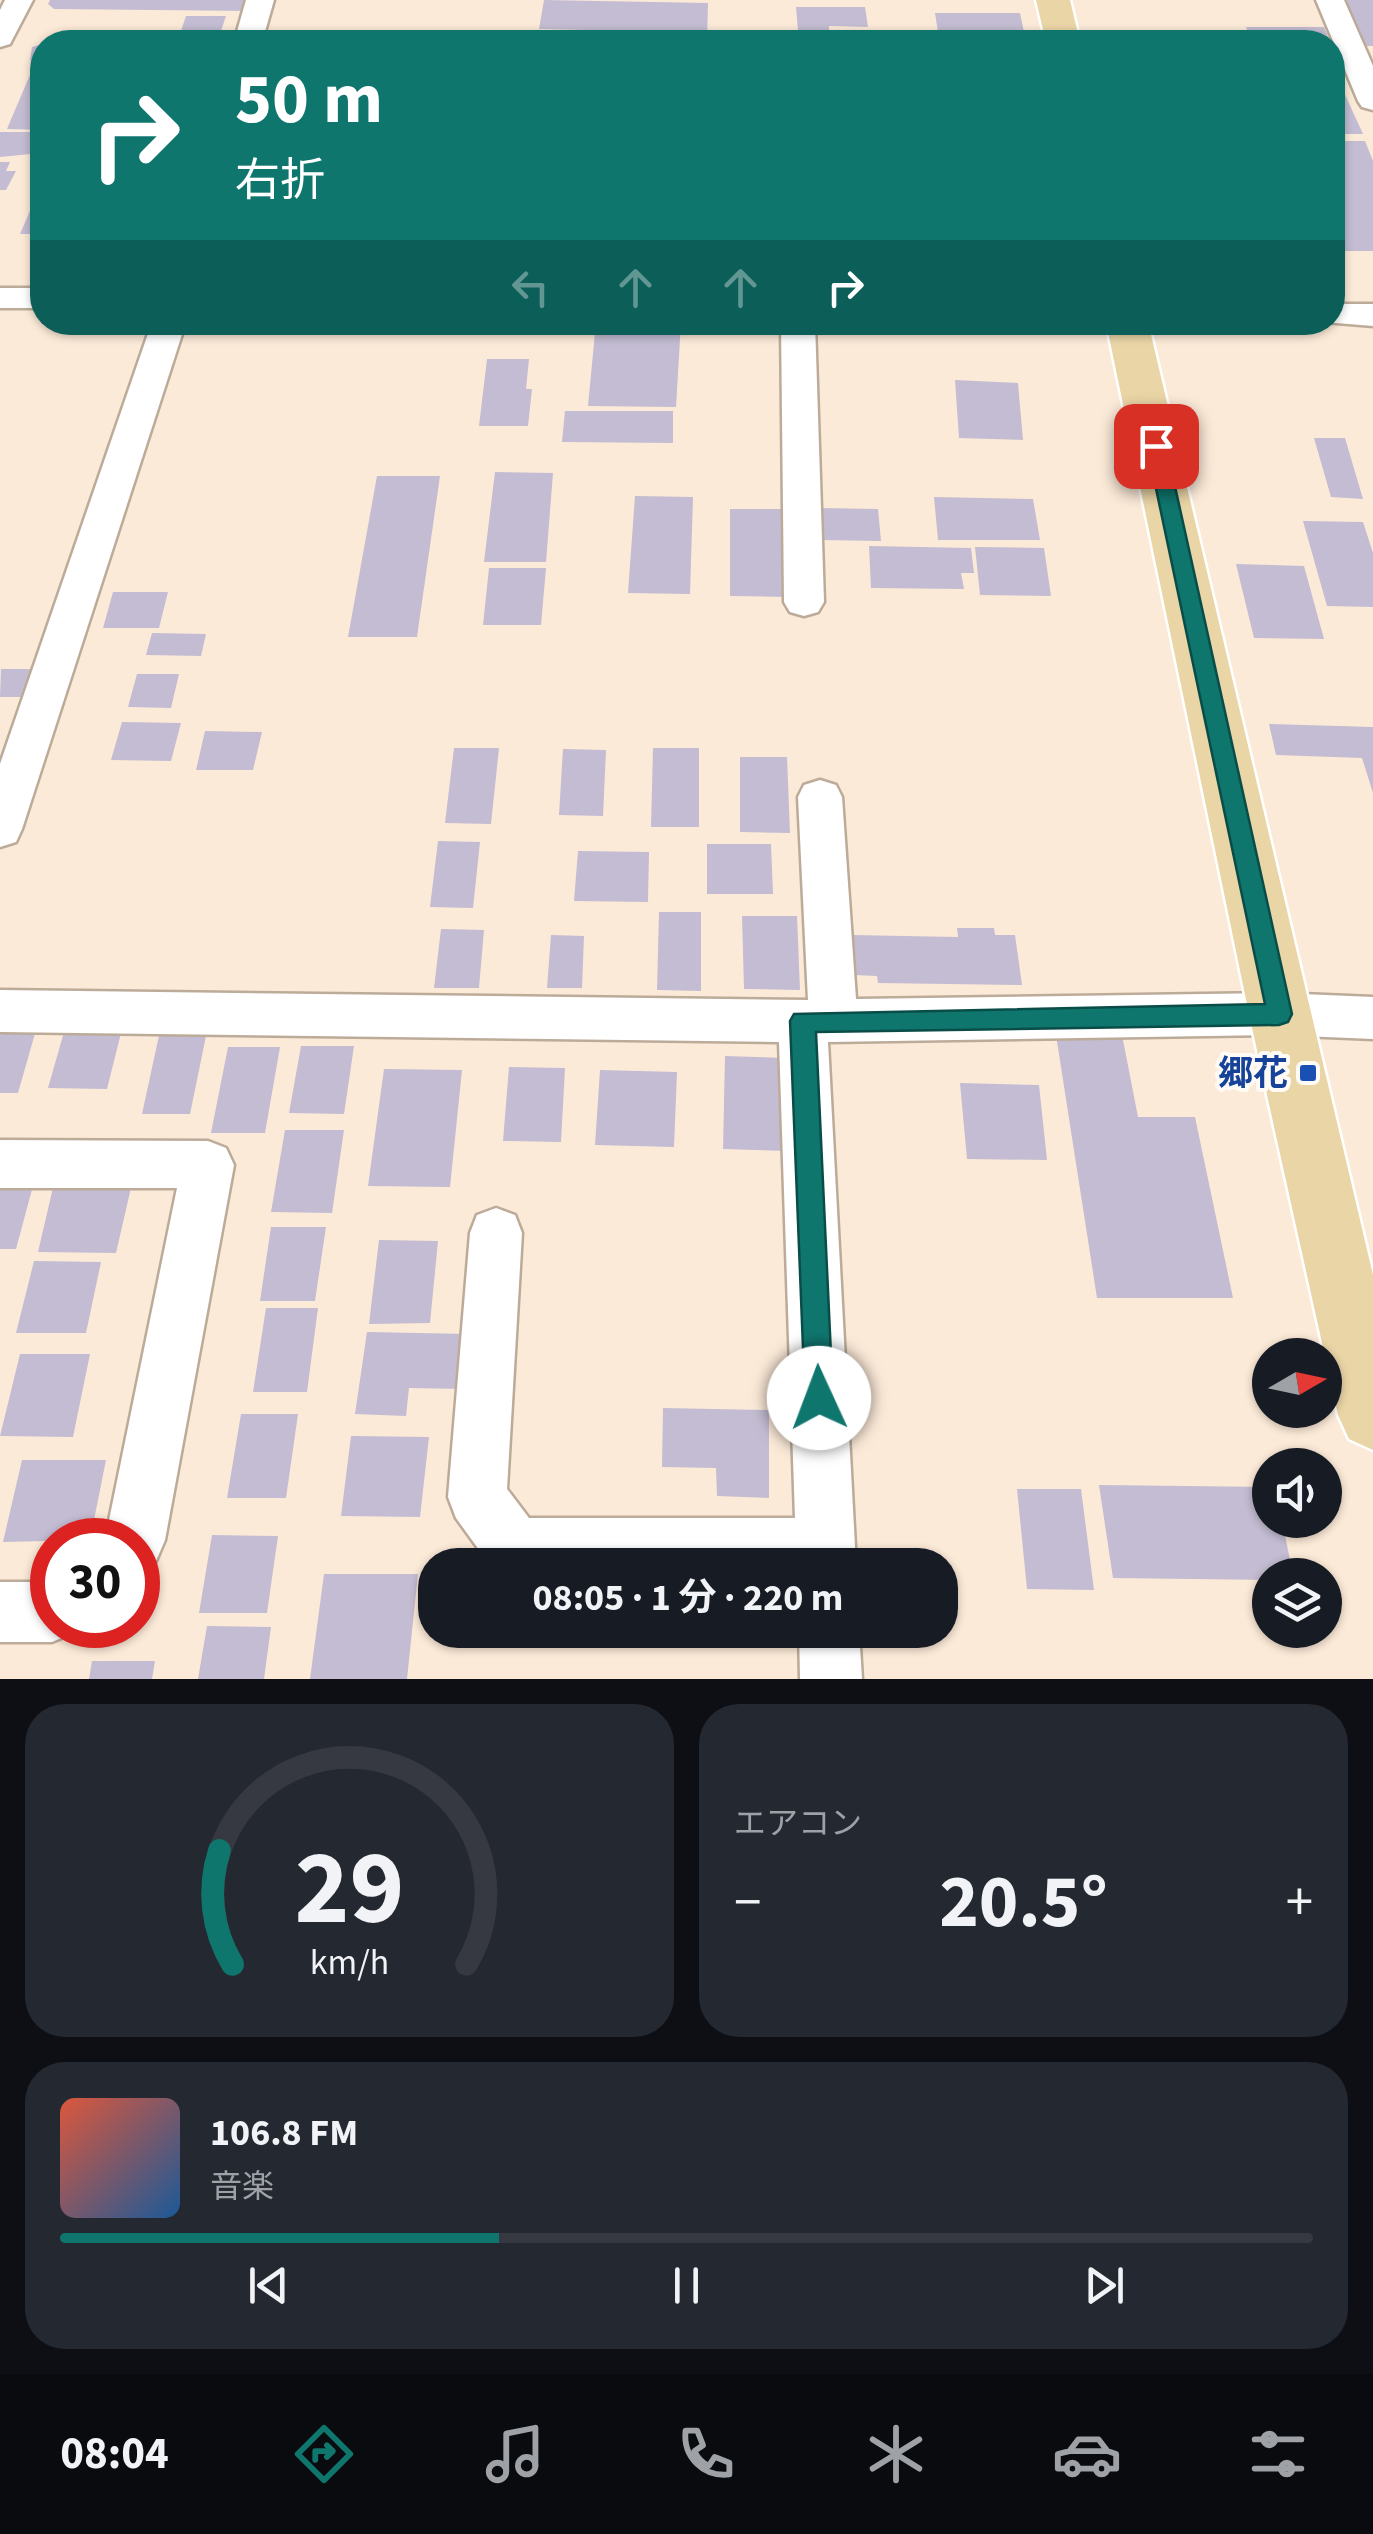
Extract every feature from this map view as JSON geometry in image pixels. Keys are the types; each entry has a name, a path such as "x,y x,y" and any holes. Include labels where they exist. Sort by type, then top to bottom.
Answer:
{"main road":[{"path":"1053,0 1060,30"},
{"path":"1131,335 1279,1014 1373,1415"}],"street":[{"path":"0,38 19,0"},
{"path":"251,30 260,0"},
{"path":"1330,0 1343,30"},
{"path":"1345,35 1373,101"},
{"path":"0,298 30,298"},
{"path":"1345,314 1373,315"},
{"path":"0,829 165,335"},
{"path":"798,335 804,602"},
{"path":"820,797 818,1021 826,1548"},
{"path":"0,1011 818,1021 1279,1014 1373,1018"},
{"path":"0,1164 208,1165 139,1518"},
{"path":"496,1233 477,1498 514,1548"},
{"path":"0,1612 30,1612"},
{"path":"830,1648 832,1679"}],"building":[{"path":"50,0 254,0 251,11 54,9 48,4"},
{"path":"544,0 708,3 707,30 539,29"},
{"path":"1339,0 1373,0 1373,46 1359,46"},
{"path":"796,7 865,7 868,27 798,30"},
{"path":"935,13 1020,13 1024,30 938,30"},
{"path":"186,16 226,16 221,30 181,30"},
{"path":"1246,27 1325,30 1247,30"},
{"path":"30,75 30,130 7,129"},
{"path":"1345,95 1363,134 1345,134"},
{"path":"0,132 30,132 30,154 0,157"},
{"path":"1345,141 1365,141 1373,161 1373,251 1345,251"},
{"path":"0,162 10,162 6,171 16,171 6,190 0,190"},
{"path":"30,211 30,234 20,234"},
{"path":"595,335 680,335 676,407 588,406"},
{"path":"487,359 529,359 526,389 532,389 528,426 479,426"},
{"path":"955,380 1018,383 1023,440 959,438"},
{"path":"565,411 673,411 673,443 562,442"},
{"path":"1314,438 1345,438 1363,499 1331,497"},
{"path":"495,472 553,473 546,562 484,562"},
{"path":"377,476 440,476 417,637 348,637"},
{"path":"635,496 693,497 690,594 628,593"},
{"path":"934,497 1033,499 1040,540 938,540"},
{"path":"819,508 878,509 881,541 821,540"},
{"path":"730,509 785,509 788,597 730,596"},
{"path":"1303,521 1363,522 1373,553 1373,607 1327,606"},
{"path":"869,546 971,548 974,573 961,573 964,589 871,588"},
{"path":"975,547 1044,548 1051,596 980,595"},
{"path":"1236,564 1304,566 1324,639 1254,638"},
{"path":"489,568 546,568 541,625 483,625"},
{"path":"113,592 168,592 159,628 103,628"},
{"path":"152,633 206,634 201,656 146,655"},
{"path":"1,669 31,669 22,697 0,697"},
{"path":"137,674 179,674 171,708 128,707"},
{"path":"122,722 181,723 171,761 111,760"},
{"path":"1269,724 1373,727 1373,793 1362,758 1276,755"},
{"path":"205,731 262,732 253,770 196,770"},
{"path":"454,748 499,748 491,824 445,823"},
{"path":"653,748 699,748 699,827 651,827"},
{"path":"563,749 606,750 603,816 559,815"},
{"path":"740,757 787,757 790,833 740,832"},
{"path":"438,841 480,842 473,908 430,907"},
{"path":"707,844 771,844 773,894 707,894"},
{"path":"578,851 649,852 648,902 574,901"},
{"path":"659,912 701,912 701,991 657,990"},
{"path":"742,916 797,916 800,990 744,989"},
{"path":"957,928 994,928 995,935 1015,935 1022,985 878,983 877,976 854,975 851,935 958,937"},
{"path":"441,929 484,930 479,988 434,988"},
{"path":"551,935 584,936 582,988 547,988"},
{"path":"0,1023 38,1023 18,1093 0,1093"},
{"path":"66,1025 123,1025 107,1089 48,1088"},
{"path":"160,1031 207,1031 190,1114 142,1114"},
{"path":"1056,1035 1122,1035 1138,1117 1195,1117 1233,1298 1097,1298"},
{"path":"301,1046 354,1046 344,1114 289,1113"},
{"path":"228,1047 280,1047 265,1133 211,1133"},
{"path":"725,1056 790,1058 790,1151 723,1149"},
{"path":"509,1067 565,1068 561,1142 503,1141"},
{"path":"384,1069 462,1070 450,1187 368,1186"},
{"path":"600,1070 677,1072 674,1147 595,1145"},
{"path":"960,1083 1039,1085 1047,1160 967,1159"},
{"path":"285,1130 344,1130 332,1213 271,1212"},
{"path":"55,1179 133,1179 116,1253 38,1252"},
{"path":"0,1181 34,1182 16,1249 0,1249"},
{"path":"271,1227 326,1227 315,1301 260,1301"},
{"path":"379,1240 438,1241 430,1323 369,1324"},
{"path":"34,1261 101,1262 86,1333 16,1333"},
{"path":"266,1308 318,1308 307,1392 253,1392"},
{"path":"367,1332 469,1334 463,1389 409,1388 406,1416 355,1414"},
{"path":"20,1354 90,1354 73,1437 0,1436"},
{"path":"663,1408 769,1410 769,1498 717,1496 716,1468 662,1467"},
{"path":"241,1414 298,1414 286,1498 227,1498"},
{"path":"351,1436 429,1437 420,1517 341,1516"},
{"path":"22,1460 106,1460 94,1518 30,1518 30,1541 3,1542"},
{"path":"1099,1485 1252,1487 1252,1538 1286,1538 1290,1558 1252,1558 1252,1580 1113,1578"},
{"path":"1017,1489 1081,1489 1094,1590 1027,1589"},
{"path":"212,1535 278,1536 267,1613 199,1613"},
{"path":"324,1574 418,1574 407,1679 310,1679"},
{"path":"207,1626 271,1627 264,1679 198,1679"},
{"path":"92,1661 155,1661 152,1679 89,1679"}],"place":[{"name":"郷花","path":"1308,1073"}],"route":[{"path":"819,1398 803,1021 1279,1014 1156,446"}]}
